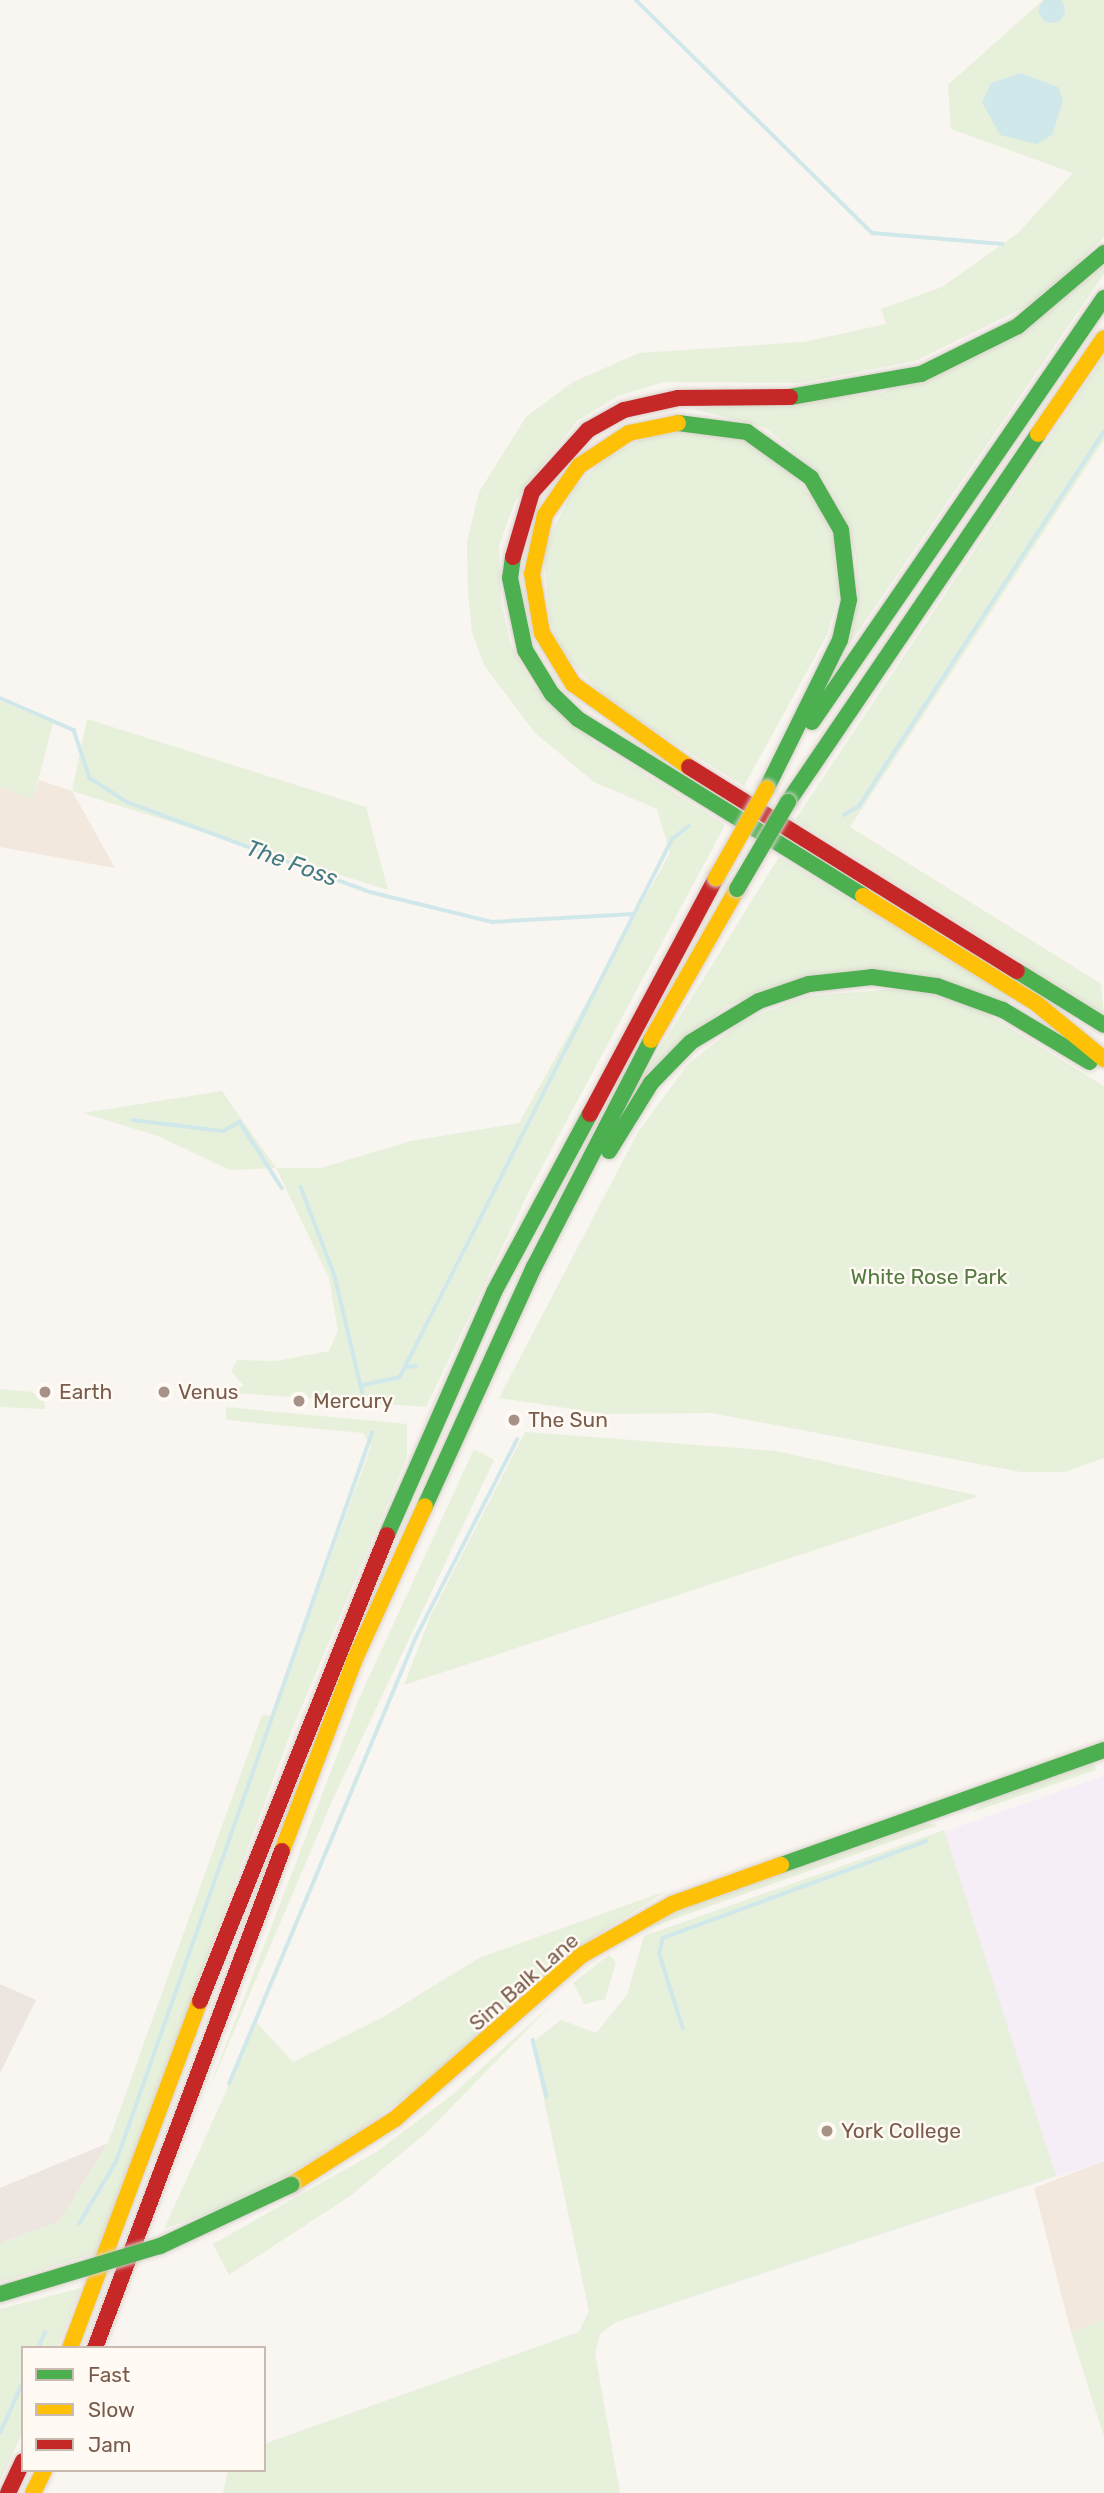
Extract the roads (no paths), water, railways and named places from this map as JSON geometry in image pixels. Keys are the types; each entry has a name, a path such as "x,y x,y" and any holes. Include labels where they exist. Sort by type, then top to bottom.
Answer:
{"main road":[{"path":"1104,253 1018,326 922,374 814,397 677,398 624,410 588,430 532,492 517,526 510,578 525,650 552,694 578,719 1037,1004 1104,1059"},
{"path":"767,788 1104,298"},
{"path":"95,2346 354,1661 449,1448 534,1267 633,1071 788,802 1104,338"},
{"path":"71,2346 251,1866 424,1443 453,1381 716,878 767,788 839,640 849,600 841,530 811,478 747,432 688,421 629,433 579,466 545,515 536,544 537,614 555,660 573,684 632,731 1104,1025"},
{"path":"534,1267 561,1236 651,1083 691,1042 759,1000 809,984 872,977 937,986 1003,1010 1104,1072"},
{"name":"Sim Balk Lane","path":"0,2294 160,2246 290,2185 395,2119 582,1955 672,1904 1104,1750"},
{"path":"8,2493 21,2464"},
{"path":"33,2493 43,2472"}],"water":[{"path":"1046,-1 1058,-1 1064,5 1064,15 1057,22 1047,22 1040,15 1040,5"},
{"path":"1021,73 1058,87 1063,101 1052,135 1037,144 1000,135 982,102 991,83"}],"waterway":[{"path":"636,0 872,233 1003,244"},
{"path":"844,815 859,806 1104,432"},
{"name":"The Foss","path":"0,698 74,730 90,778 127,802 370,892 492,922 633,914"},
{"path":"363,1385 400,1377 672,839 689,826"},
{"path":"133,1120 223,1131 240,1122 282,1188"},
{"path":"301,1187 335,1276 364,1399"},
{"path":"405,1367 416,1366"},
{"path":"79,2224 116,2162 372,1433"},
{"path":"229,2084 415,1639 517,1440"},
{"path":"683,2029 659,1954 663,1938 926,1841"},
{"path":"533,2040 547,2096"},
{"path":"39,2346 45,2332"},
{"path":"0,2433 21,2386"}],"place":[{"name":"Earth","path":"45,1392"},
{"name":"Venus","path":"164,1392"},
{"name":"Mercury","path":"299,1401"},
{"name":"The Sun","path":"514,1420"},
{"name":"York College","path":"827,2131"}],"park label":[{"name":"White Rose Park","path":"929,1277"}]}
